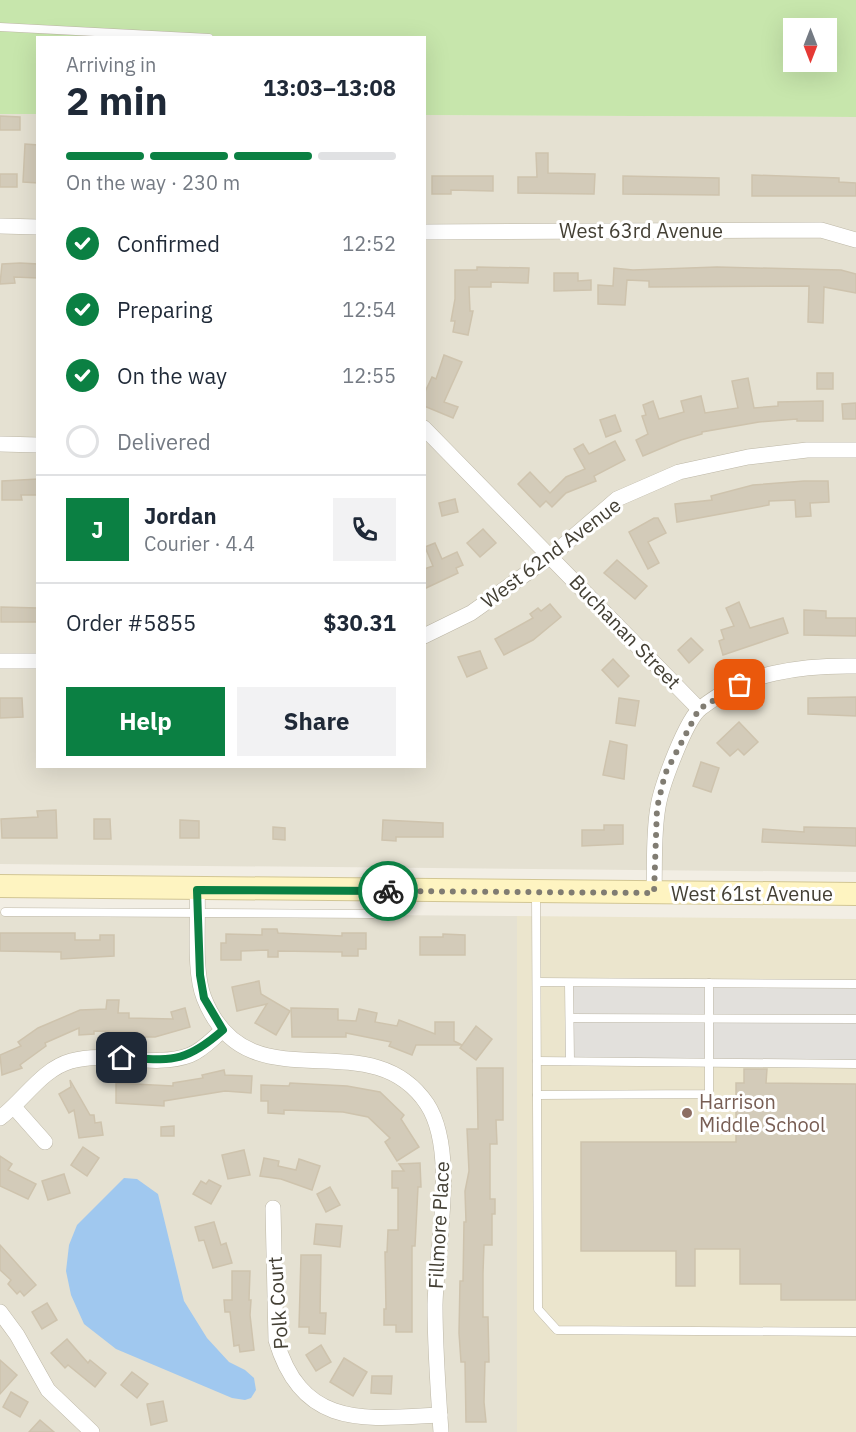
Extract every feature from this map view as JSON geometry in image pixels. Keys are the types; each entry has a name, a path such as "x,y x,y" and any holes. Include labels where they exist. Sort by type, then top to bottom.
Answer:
{"main road":[{"name":"West 61st Avenue","path":"0,886 197,890 856,894"}],"street":[{"path":"0,226 36,227"},
{"name":"West 63rd Avenue","path":"426,232 821,230 856,240"},
{"name":"Buchanan Street","path":"426,430 699,709"},
{"path":"0,444 36,445"},
{"name":"West 62nd Avenue","path":"426,635 471,613 551,556 617,499 679,472 748,457 807,450 856,450"},
{"path":"0,661 36,661"},
{"path":"654,893 657,808 665,774 699,709 740,685 787,668 856,666"},
{"path":"0,1118 47,1074 71,1061 85,1058 175,1058 201,1049 223,1030 204,998 200,975 197,890"},
{"name":"Fillmore Place","path":"223,1030 254,1053 268,1058 349,1061 375,1065 395,1074 427,1104 436,1124 444,1159 435,1305 441,1432"},
{"path":"14,1107 45,1142"},
{"name":"Polk Court","path":"273,1208 276,1340 282,1360 303,1392 314,1402 348,1416 362,1418 440,1415"},
{"path":"0,1312 17,1335 48,1390 92,1432"}],"lane":[{"path":"0,27 171,36"},
{"path":"536,892 538,1309 557,1330 856,1332"},
{"path":"5,912 373,914"},
{"path":"537,982 856,984"},
{"path":"569,983 570,1061"},
{"path":"537,1095 709,1094 709,984"},
{"path":"570,1018 856,1019"},
{"path":"537,1061 856,1064"}],"shaded area":[{"path":"0,114 36,114 36,768 426,768 426,115 856,117 856,872 0,864"},
{"path":"0,912 517,916 517,1432 0,1432"},
{"name":"Harrison Middle School","path":"517,916 856,919 856,1432 517,1432"},
{"path":"565,978 856,980 856,1068 565,1065"}],"green space":[{"path":"0,0 856,0 856,117 426,115 426,36 36,36 36,114 0,114"}],"water":[{"path":"124,1178 137,1179 158,1194 184,1301 207,1338 229,1362 245,1370 254,1378 256,1390 251,1398 245,1400 232,1398 116,1349 84,1324 71,1295 66,1271 69,1245 77,1225"}],"building":[{"path":"0,116 20,117 20,130 0,130"},
{"path":"25,144 36,145 36,183 23,182"},
{"path":"536,153 548,153 548,173 595,174 594,194 518,193 518,177 537,177"},
{"path":"0,174 17,174 17,187 0,187"},
{"path":"752,175 839,178 839,182 856,183 856,196 752,196"},
{"path":"432,176 493,176 493,191 451,190 451,194 432,194"},
{"path":"623,176 719,178 719,195 623,194"},
{"path":"2,264 36,264 36,278 14,277 15,283 0,284"},
{"path":"477,267 529,268 528,283 491,282 491,287 469,287 470,311 473,311 468,335 453,332 455,321 451,321 455,299 455,270 477,270"},
{"path":"717,267 841,270 856,274 856,293 824,287 823,323 808,322 809,286 649,287 649,281 627,280 625,305 598,304 598,285 613,286 614,268 633,270"},
{"path":"554,273 578,273 578,281 591,280 591,290 554,291"},
{"path":"444,355 462,362 444,402 458,407 453,418 426,407 426,390 432,377 436,379"},
{"path":"817,373 833,373 833,389 817,389"},
{"path":"748,378 754,408 778,406 778,402 823,401 823,421 797,421 797,419 759,422 702,432 702,434 643,456 636,440 648,434 642,416 646,415 643,405 653,401 659,419 684,412 681,401 701,396 705,413 738,408 732,381"},
{"path":"856,403 856,419 843,419 842,404"},
{"path":"615,415 621,431 606,437 600,420"},
{"path":"615,441 625,460 594,476 596,481 566,493 552,507 546,501 540,507 518,484 530,472 550,493 566,477 585,469 574,449 583,444 589,454"},
{"path":"36,479 36,495 21,495 22,500 2,500 2,481"},
{"path":"828,481 829,502 810,503 811,516 796,517 795,500 769,501 769,505 677,522 675,504 712,500 711,496 753,485"},
{"path":"455,499 458,512 442,516 439,503"},
{"path":"658,518 666,533 648,542 659,563 648,569 629,532"},
{"path":"483,529 496,543 480,557 467,543"},
{"path":"435,543 442,559 457,552 463,565 456,568 458,573 426,588 426,568 433,566 426,547"},
{"path":"617,560 647,586 635,599 604,573"},
{"path":"739,602 750,628 783,618 788,633 723,655 719,641 724,639 721,630 734,626 726,608"},
{"path":"550,604 561,617 533,640 504,655 495,639 533,618 530,614 538,608 541,611"},
{"path":"1,607 36,608 36,622 1,622"},
{"path":"804,610 826,611 826,618 856,618 856,636 804,635"},
{"path":"691,638 703,650 689,663 678,650"},
{"path":"480,651 487,668 467,677 458,657"},
{"path":"613,659 629,676 618,687 602,670"},
{"path":"856,697 856,716 808,714 808,698"},
{"path":"0,698 22,698 23,717 0,718"},
{"path":"619,698 639,701 635,726 616,723"},
{"path":"739,722 758,742 744,755 738,749 730,756 717,743"},
{"path":"610,741 627,745 624,779 603,775"},
{"path":"701,762 719,768 711,792 693,786"},
{"path":"56,810 57,838 2,838 1,819 38,817 37,811"},
{"path":"94,819 110,819 111,839 94,839"},
{"path":"180,820 199,821 199,838 180,838"},
{"path":"383,820 443,823 443,837 396,837 396,841 382,840"},
{"path":"604,825 623,825 623,844 582,846 582,830 604,830"},
{"path":"273,827 285,828 285,840 273,839"},
{"path":"804,827 856,828 856,846 762,842 763,829 804,832"},
{"path":"262,929 277,929 278,933 342,936 342,933 366,933 366,949 358,949 358,956 342,956 342,952 278,951 278,957 268,957 268,950 241,951 241,960 221,960 221,943 226,943 226,934 262,935"},
{"path":"0,933 75,933 75,940 100,940 100,935 114,935 114,956 61,959 61,952 0,951"},
{"path":"443,934 465,935 465,955 420,955 420,937 443,937"},
{"path":"259,981 261,994 290,1011 276,1035 255,1023 267,1004 237,1011 232,987"},
{"path":"107,1000 119,1000 118,1013 129,1013 129,1018 173,1019 171,1012 185,1008 190,1027 155,1037 137,1037 137,1032 94,1031 94,1034 79,1035 79,1028 45,1043 46,1046 20,1065 22,1068 2,1075 0,1055 21,1046 18,1042 38,1028 80,1010 106,1009"},
{"path":"291,1008 338,1009 338,1020 356,1021 359,1009 377,1013 375,1022 397,1026 399,1020 435,1034 435,1022 454,1022 454,1041 462,1045 416,1045 412,1055 389,1046 391,1042 346,1033 346,1037 292,1037"},
{"path":"476,1026 492,1039 476,1060 460,1048"},
{"path":"477,1068 503,1068 503,1120 496,1120 497,1144 490,1144 490,1199 495,1199 495,1214 492,1214 492,1245 484,1245 483,1317 488,1317 489,1362 485,1362 486,1422 466,1422 465,1362 461,1362 459,1333 460,1281 463,1281 465,1191 469,1171 467,1129 478,1129"},
{"path":"744,1069 767,1069 766,1083 856,1084 856,1300 781,1300 781,1284 740,1284 740,1249 695,1249 695,1286 676,1286 676,1251 581,1251 581,1142 736,1142 736,1083 744,1083"},
{"path":"224,1070 225,1075 252,1076 251,1093 225,1091 164,1101 164,1106 116,1103 116,1083 173,1086 173,1083 203,1078 202,1075"},
{"path":"70,1080 90,1115 94,1115 95,1123 101,1122 103,1135 79,1138 74,1110 69,1113 59,1094 71,1087"},
{"path":"290,1083 347,1086 380,1092 404,1115 401,1119 419,1147 397,1161 385,1142 390,1138 368,1117 343,1112 284,1110 284,1114 268,1113 268,1101 261,1101 261,1085 289,1086"},
{"path":"174,1126 174,1136 161,1136 161,1127"},
{"path":"83,1147 99,1158 87,1176 71,1165"},
{"path":"244,1150 250,1175 228,1179 222,1155"},
{"path":"0,1156 12,1164 8,1170 36,1184 28,1199 0,1186"},
{"path":"264,1158 279,1161 278,1166 296,1170 299,1159 320,1166 312,1190 281,1179 260,1176"},
{"path":"420,1163 421,1187 418,1187 415,1246 412,1246 412,1332 396,1332 396,1325 384,1325 385,1252 387,1252 388,1230 398,1230 398,1188 392,1188 392,1171 404,1171 399,1164"},
{"path":"64,1174 70,1193 48,1200 42,1181"},
{"path":"209,1180 221,1186 211,1204 193,1194 201,1181 206,1184"},
{"path":"330,1187 340,1205 326,1212 317,1194"},
{"path":"214,1222 221,1245 226,1243 232,1263 213,1268 204,1240 199,1241 195,1227"},
{"path":"316,1224 342,1226 340,1247 314,1244"},
{"path":"0,1245 36,1285 24,1296 20,1291 17,1294 8,1284 11,1280 0,1270"},
{"path":"301,1255 321,1255 320,1313 326,1313 325,1334 309,1333 309,1327 299,1327"},
{"path":"232,1271 250,1271 249,1300 251,1300 250,1315 254,1350 240,1352 239,1345 234,1346 230,1312 225,1312 224,1300 232,1300"},
{"path":"47,1303 57,1320 42,1329 32,1312"},
{"path":"67,1339 88,1363 90,1360 106,1373 95,1387 68,1365 65,1368 51,1353"},
{"path":"321,1345 331,1362 316,1371 306,1355"},
{"path":"344,1358 367,1372 353,1396 330,1382"},
{"path":"0,1360 17,1375 0,1394"},
{"path":"132,1372 148,1384 137,1398 121,1385"},
{"path":"372,1376 392,1376 391,1394 371,1393"},
{"path":"11,1392 28,1402 20,1417 3,1407"},
{"path":"163,1401 167,1421 151,1425 147,1404"},
{"path":"40,1420 54,1432 29,1432"}],"way so far":[{"path":"388,891 654,893 657,808 665,774 699,709 740,685"}],"place":[{"name":"Harrison Middle School","path":"687,1113"}],"route":[{"path":"122,1058 160,1059 189,1055 201,1049 223,1030 204,998 200,975 197,890 388,891"}]}
